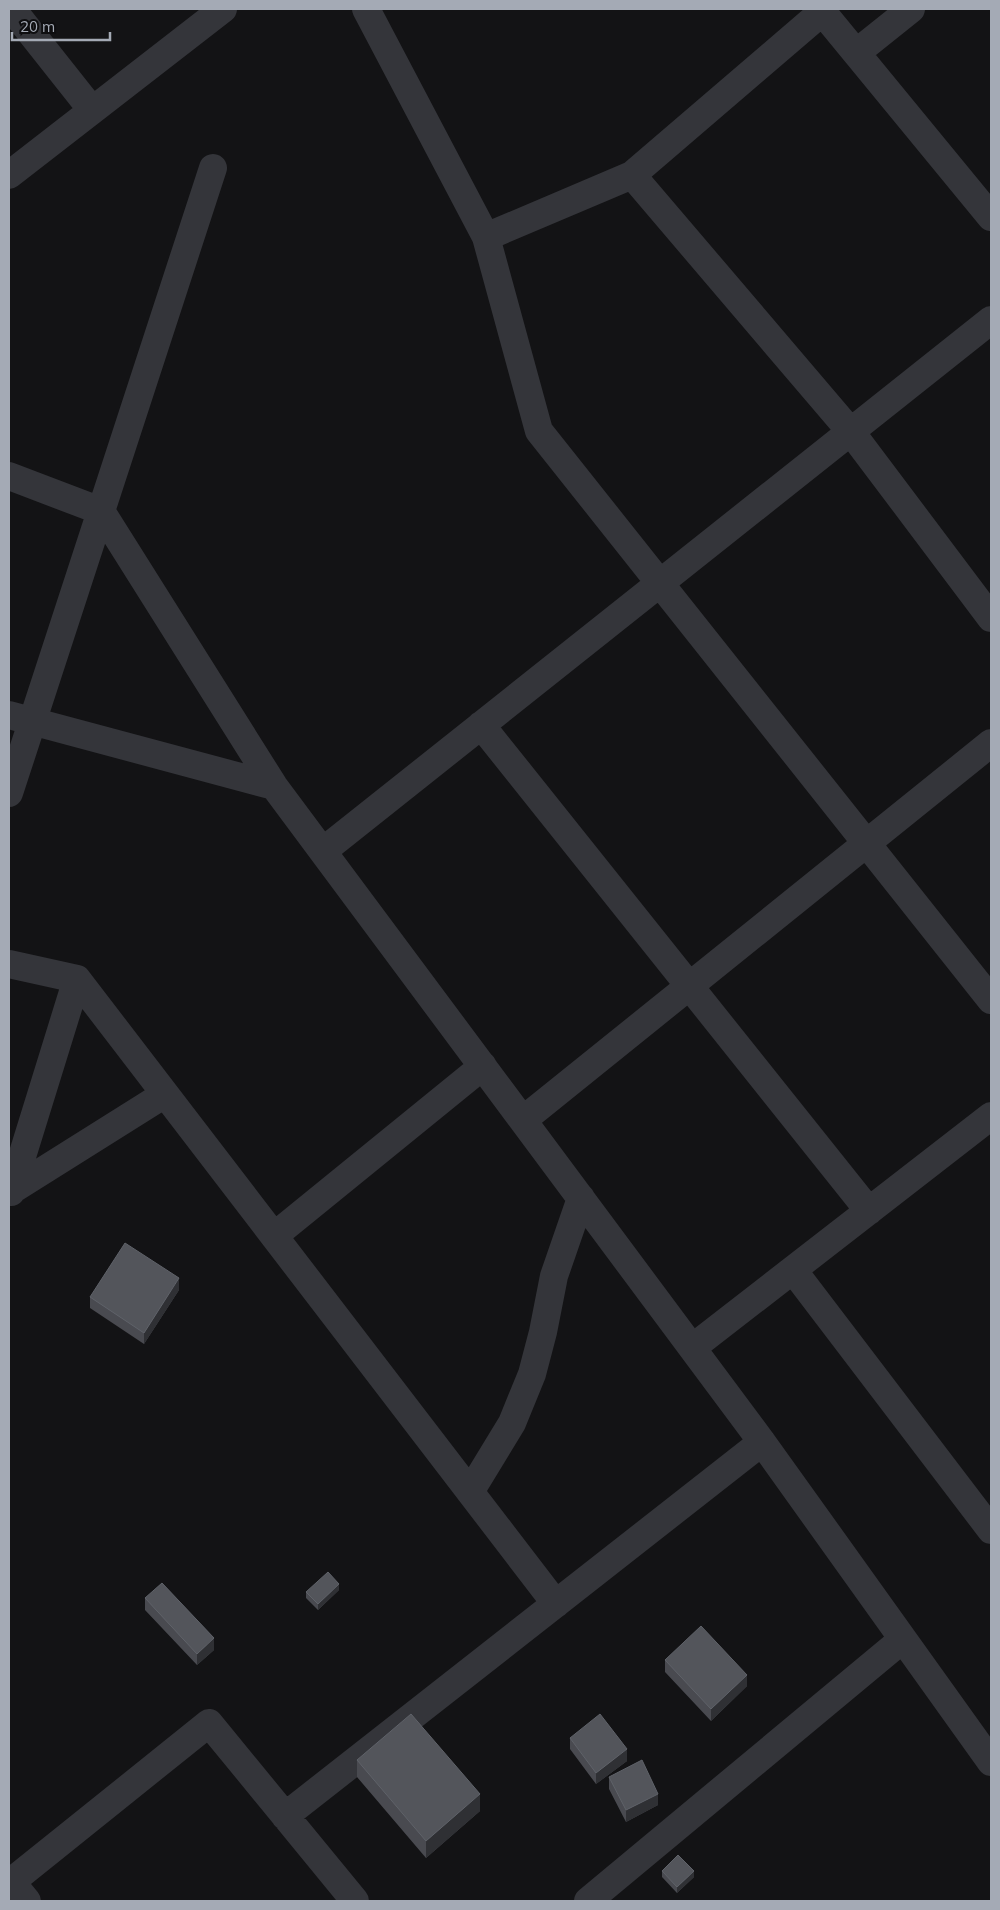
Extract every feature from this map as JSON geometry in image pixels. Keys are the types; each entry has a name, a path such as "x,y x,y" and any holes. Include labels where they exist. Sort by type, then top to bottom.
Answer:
{"street":[{"path":"12,9 92,110"},
{"path":"9,175 223,9"},
{"path":"366,9 486,237 539,431 991,1000"},
{"path":"856,53 911,9"},
{"path":"486,237 632,175 821,10 991,217"},
{"path":"9,793 20,718 100,511 213,168"},
{"path":"632,175 851,432 991,618"},
{"path":"323,851 991,320"},
{"path":"9,476 100,511 274,786 762,1442 991,1762"},
{"path":"20,718 274,786"},
{"path":"481,725 869,1210"},
{"path":"523,1120 991,743"},
{"path":"9,964 77,979 556,1604"},
{"path":"10,1192 77,979"},
{"path":"274,1236 483,1066"},
{"path":"10,1192 165,1094"},
{"path":"692,1348 991,1116"},
{"path":"470,1492 512,1423 532,1374 554,1276 581,1198"},
{"path":"793,1270 991,1530"},
{"path":"285,1816 762,1442"},
{"path":"588,1901 903,1639"},
{"path":"15,1887 209,1723 355,1901"}],"building":[{"path":"125,1243 179,1278 144,1333 90,1297"},
{"path":"328,1572 339,1584 318,1604 306,1592"},
{"path":"162,1583 214,1638 197,1654 145,1598"},
{"path":"701,1626 747,1675 711,1709 665,1660"},
{"path":"411,1714 480,1794 426,1841 357,1760"},
{"path":"600,1714 627,1749 596,1773 570,1738"},
{"path":"642,1760 658,1794 626,1810 609,1777"},
{"path":"678,1855 694,1871 677,1887 662,1871"}]}
